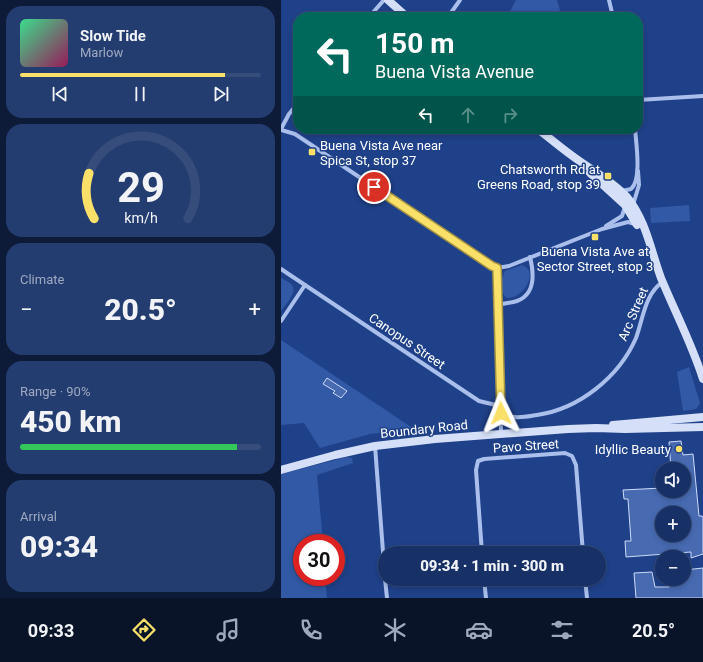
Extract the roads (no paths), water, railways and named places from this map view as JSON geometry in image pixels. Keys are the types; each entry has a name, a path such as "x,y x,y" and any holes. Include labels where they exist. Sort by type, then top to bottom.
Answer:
{"main road":[{"path":"388,0 401,12"},
{"path":"550,134 602,185 629,205 637,226 654,260 692,347 703,376"},
{"path":"579,161 620,190 648,236 654,260"},
{"name":"Boundary Road","path":"596,428 627,423 703,417"},
{"name":"Boundary Road","path":"281,470 375,446 501,433 596,428 625,429 703,427"}],"street":[{"path":"373,12 383,0"},
{"path":"452,12 460,0"},
{"path":"609,0 612,12"},
{"path":"643,100 703,96"},
{"path":"293,109 281,129 293,133"},
{"path":"295,134 497,268 509,266 602,229 628,222 637,226"},
{"path":"602,229 622,216 639,185 635,134"},
{"path":"620,190 627,190 634,186 636,181 637,165"},
{"path":"498,305 518,300 529,292 533,282 533,270 530,257"},
{"path":"497,268 501,433"},
{"name":"Canopus Street","path":"281,270 305,284 479,401 501,406"},
{"name":"Arc Street","path":"501,413 516,418 545,414 564,407 600,385 618,366 631,347 650,296 656,286 663,282"},
{"path":"281,321 305,284"},
{"path":"375,446 383,546"},
{"name":"Pavo Street","path":"482,546 476,470 478,461 484,459 565,453 572,456 576,465 582,546"},
{"path":"386,586 387,598"},
{"path":"485,586 486,598"},
{"path":"586,586 587,598"}],"place":[{"name":"Buena Vista Ave near Spica St, stop 37","path":"312,152"},
{"name":"Chatsworth Rd at Greens Road, stop 39","path":"608,176"},
{"name":"Buena Vista Ave at Sector Street, stop 3","path":"595,237"},
{"name":"Idyllic Beauty","path":"679,449"}]}
